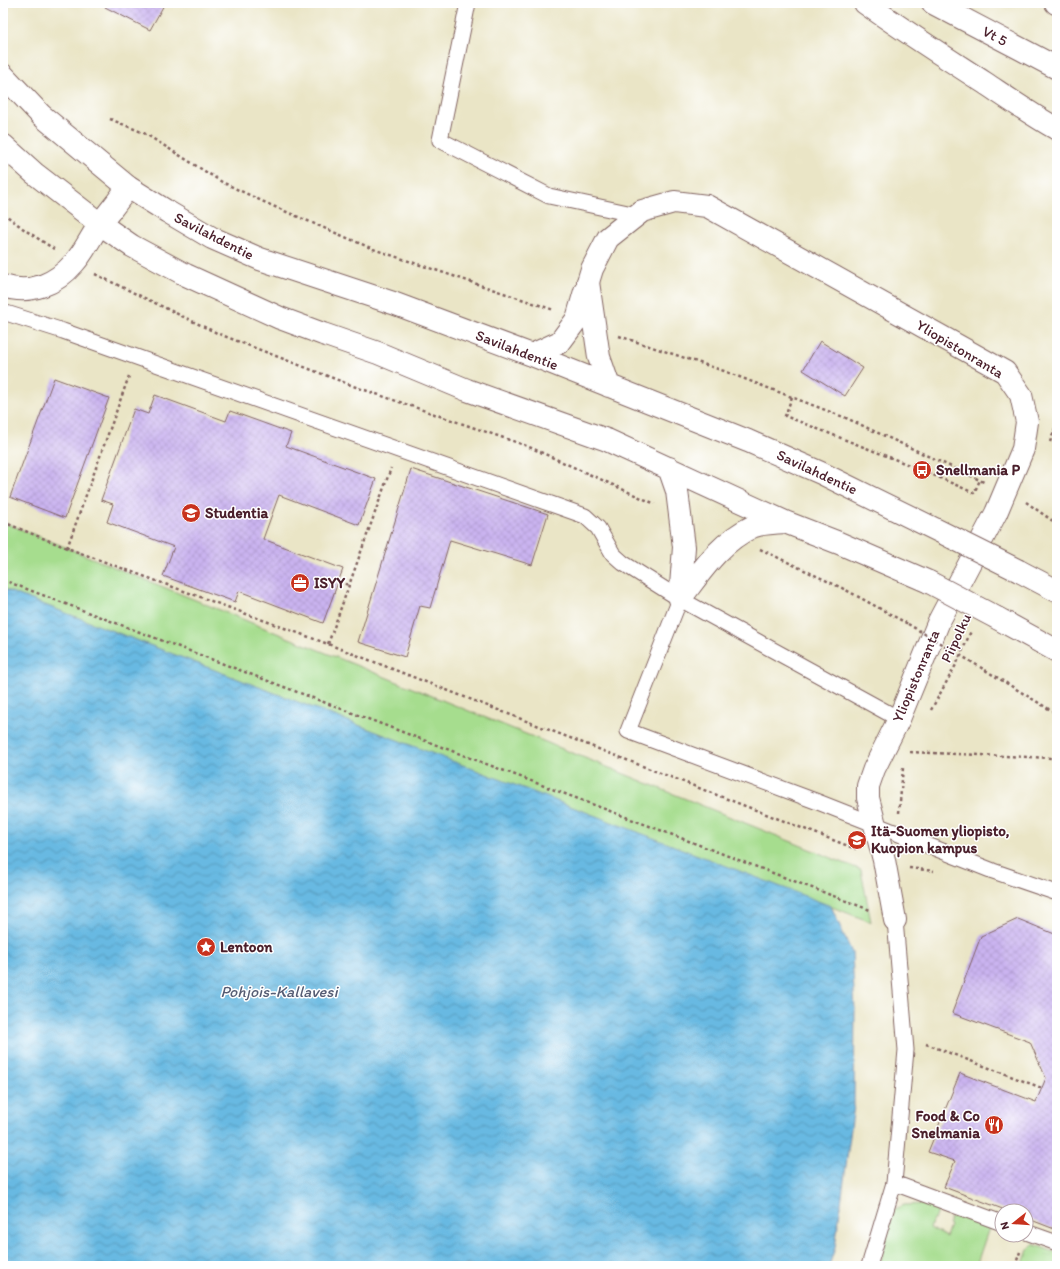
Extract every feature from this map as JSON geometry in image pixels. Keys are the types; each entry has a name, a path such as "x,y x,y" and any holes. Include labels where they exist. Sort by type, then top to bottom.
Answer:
{"main road":[{"path":"866,3 906,33 1030,114 1057,129"},
{"name":"Vt 5","path":"934,3 1057,68"},
{"name":"Savilahdentie","path":"3,74 41,114 128,187 212,238 260,259 393,303 532,355 748,441 821,473 1057,590"},
{"path":"3,145 34,173 100,224 132,246 186,275 280,318 378,353 467,390 607,440 785,522 839,543 929,582 1057,651"},
{"path":"3,286 12,289 38,288 54,280 75,262 100,224 128,187"},
{"name":"Yliopistonranta","path":"532,355 560,342 577,319 592,269 608,238 642,211 674,202 707,206 1004,372 1021,395 1027,422 1023,449 996,513 939,621 899,719 874,769 868,786 868,798 876,824 884,860 895,920"},
{"path":"588,282 598,357 609,386"},
{"path":"669,468 676,491 684,547 680,599"},
{"path":"680,599 715,553 735,537 753,526 785,522"}],"lane":[{"path":"468,3 440,140 548,196 637,215"},
{"path":"3,312 63,331 585,516 598,528 613,554 623,563 680,599 899,719"},
{"path":"680,599 628,731 876,824 993,871 1057,892"},
{"path":"869,1266 894,1183 906,1050 895,920"},
{"path":"894,1183 994,1220"},
{"path":"1034,1235 1057,1243"}],"path":[{"path":"3,213 25,230 75,262 110,282 219,334 356,387 527,446 679,514"},
{"path":"67,548 136,357"},
{"path":"792,397 785,416 922,470 974,493 980,480"},
{"path":"1049,445 1057,424"},
{"path":"328,644 398,449"},
{"path":"1023,508 1026,502 1057,524"},
{"path":"3,522 67,548 328,644 905,868 941,872"},
{"path":"735,537 846,590 908,624 980,666 1057,714"},
{"path":"3,580 895,920"},
{"path":"339,582 349,585"},
{"name":"Piipolku","path":"930,712 957,663 972,628"},
{"path":"906,757 911,745"},
{"path":"908,752 1051,758 1057,756"},
{"path":"897,833 904,762"},
{"path":"920,1042 1042,1088"}],"green space":[{"path":"3,522 861,870 871,922 3,589"},
{"path":"925,1204 934,1206 938,1211 930,1228 946,1237 950,1225 948,1224 951,1218 960,1216 990,1225 976,1266 880,1266 893,1210 904,1205"},
{"path":"1033,1244 1057,1253 1057,1266 1022,1266 1028,1250"}],"water":[{"name":"Pohjois-Kallavesi","path":"3,589 831,906 852,953 855,1011 854,1106 835,1248 829,1266 3,1266"}],"building":[{"path":"107,3 165,3 150,30 105,7"},
{"path":"820,341 863,368 845,396 803,370"},
{"path":"54,378 109,398 65,518 10,497"},
{"name":"Studentia","path":"155,395 226,421 230,411 291,433 286,446 376,479 359,525 279,495 263,539 343,569 323,623 239,591 235,602 163,576 174,547 107,522 113,504 101,500 134,409 148,414"},
{"path":"411,469 548,514 532,565 450,540 430,608 420,606 405,657 358,642"},
{"path":"1018,919 1057,935 1057,1230 1034,1221 1034,1203 994,1203 994,1206 944,1187 955,1161 928,1152 960,1073 1036,1102 1046,1078 1030,1042 952,1013 981,936"}],"place":[{"name":"Snellmania P","path":"922,470"},
{"name":"Studentia","path":"191,513"},
{"name":"ISYY","path":"300,583"},
{"name":"Itä-Suomen yliopisto, Kuopion kampus","path":"857,840"},
{"name":"Lentoon","path":"206,947"},
{"name":"Food & Co Snelmania","path":"994,1125"}]}
